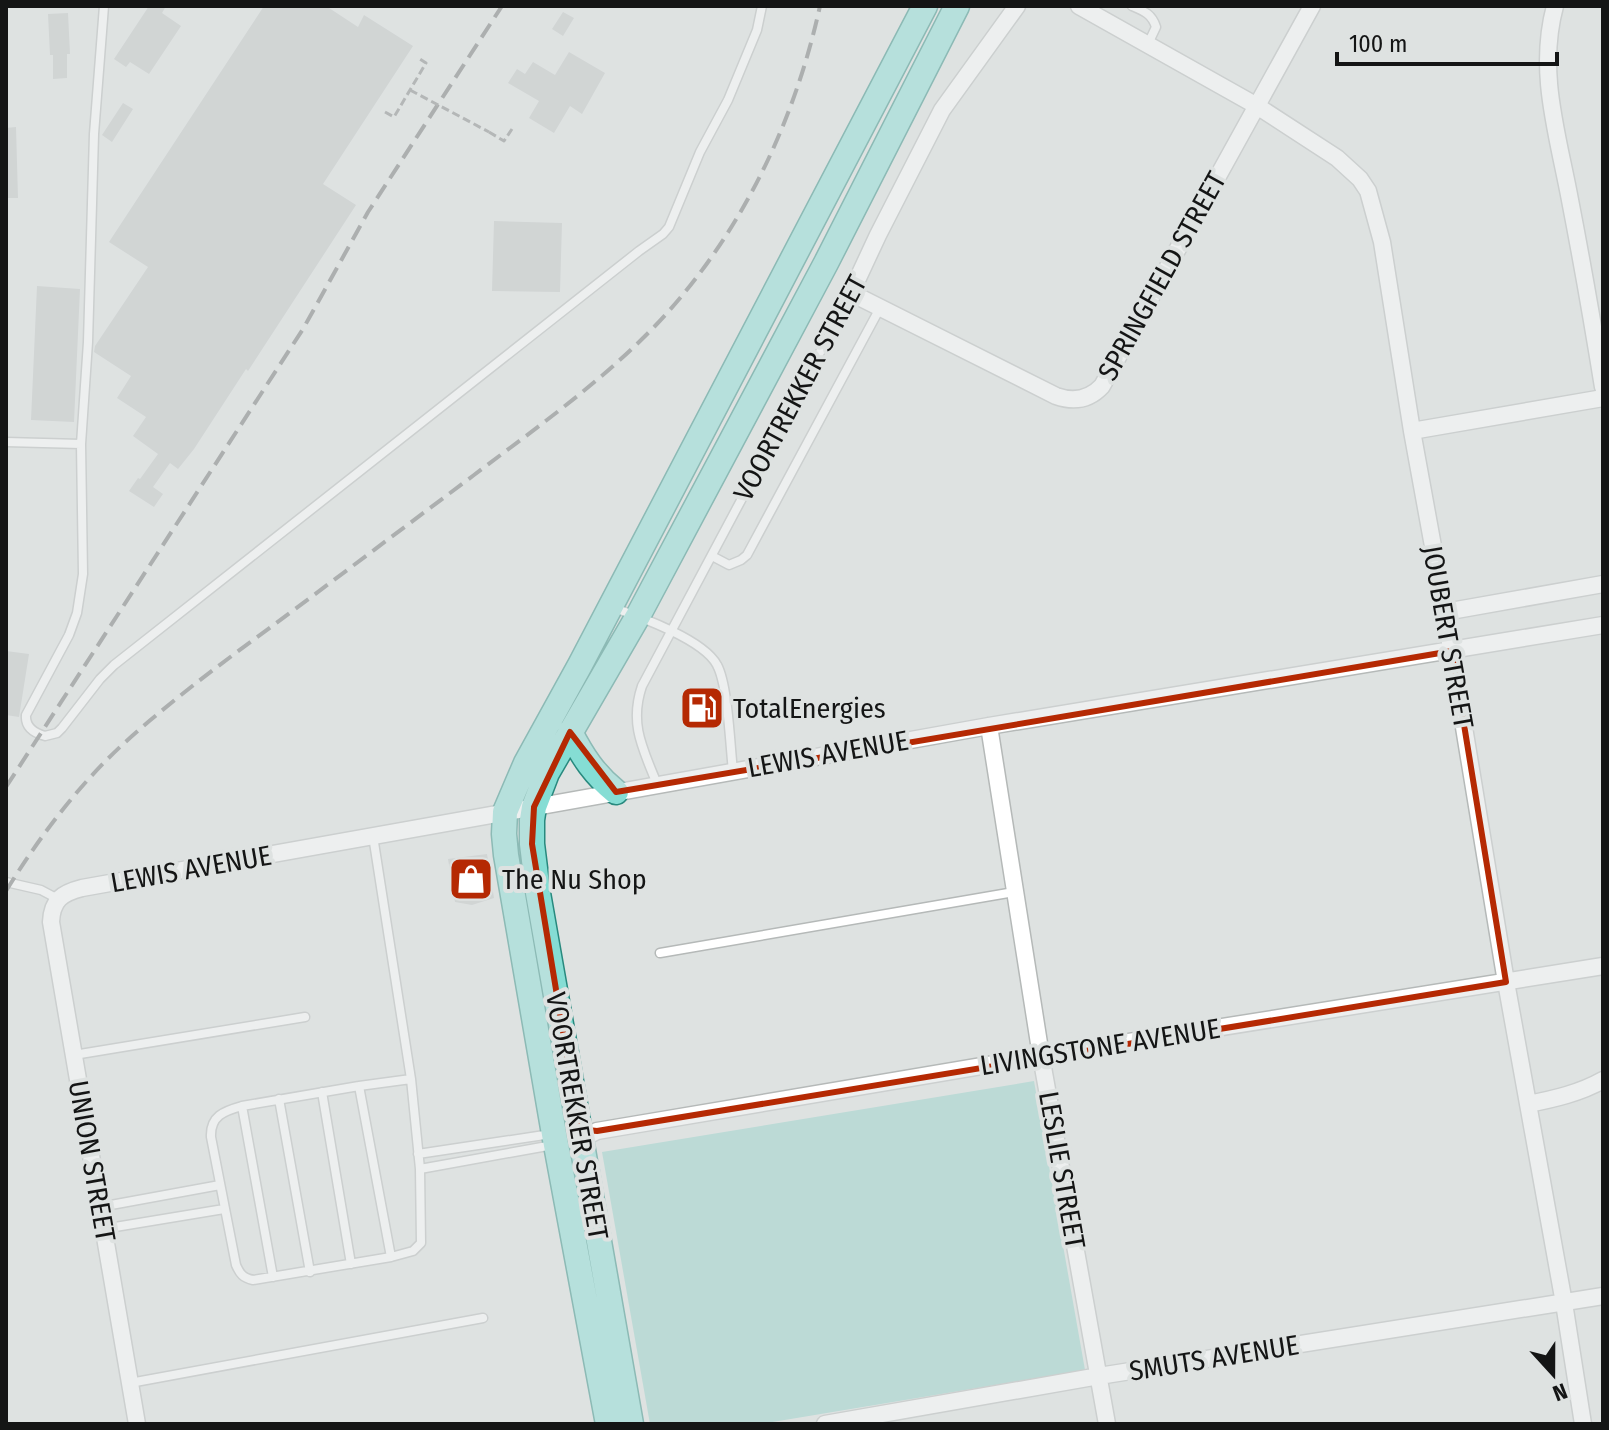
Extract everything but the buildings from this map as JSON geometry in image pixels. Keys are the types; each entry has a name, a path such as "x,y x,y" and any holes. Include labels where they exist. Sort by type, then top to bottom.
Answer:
{"main road":[{"path":"505,812 526,763 925,6"},
{"name":"VOORTREKKER STREET","path":"631,1424 586,1133 538,893 532,844 534,807 547,773 638,616 800,313 957,6"},
{"path":"772,298 800,313"},
{"path":"570,732 582,755 616,792"},
{"name":"VOORTREKKER STREET","path":"505,812 506,855 608,1424"}],"street":[{"name":"VOORTREKKER STREET","path":"851,293 890,209 942,110 1017,6"},
{"name":"JOUBERT STREET","path":"1079,6 1257,106 1337,158 1368,191 1382,242 1583,1424"},
{"name":"SPRINGFIELD STREET","path":"851,293 1056,396 1078,399 1095,393 1109,374 1312,6"},
{"path":"1555,6 1546,55 1548,79 1603,387"},
{"path":"1412,431 1603,398"},
{"path":"1445,612 1603,584"},
{"name":"LEWIS AVENUE","path":"58,899 67,892 82,888 657,784 1603,625"},
{"name":"LESLIE STREET","path":"989,726 1041,1056 1107,1424"},
{"name":"UNION STREET","path":"58,899 53,906 51,922 137,1424"},
{"name":"LIVINGSTONE AVENUE","path":"586,1133 1603,966"},
{"path":"1528,1104 1553,1100 1603,1080"},
{"name":"SMUTS AVENUE","path":"825,1424 1099,1376 1603,1296"}],"lane":[{"path":"104,6 94,134 88,342 81,444 83,574 77,613 69,635 26,715 28,725 45,736 62,728 114,665 663,234 669,227 700,152 728,100 757,30 762,6"},
{"path":"1132,6 1149,13 1154,22 1156,27 1148,44"},
{"name":"VOORTREKKER STREET","path":"657,784 640,738 636,710 642,686 851,293"},
{"path":"712,556 729,565 747,555 880,308"},
{"path":"6,442 81,444"},
{"path":"609,607 672,631 708,654 717,664 724,690 733,771"},
{"path":"373,836 411,1079 420,1169 421,1243 413,1251 391,1257 310,1272 253,1280 241,1275 236,1265 211,1137 212,1124 219,1115 226,1110 279,1099 411,1079"},
{"path":"6,882 41,890 58,899"},
{"path":"660,953 1015,892"},
{"path":"74,1055 305,1017"},
{"path":"359,1086 391,1257"},
{"path":"322,1092 351,1264"},
{"path":"279,1099 310,1272"},
{"path":"242,1106 273,1277"},
{"name":"LIVINGSTONE AVENUE","path":"420,1169 586,1133"},
{"name":"LIVINGSTONE AVENUE","path":"418,1154 555,1139"},
{"path":"100,1208 220,1185"},
{"path":"103,1229 224,1209"},
{"path":"130,1383 483,1318"}],"path":[{"path":"385,112 394,117 426,63 417,57"},
{"path":"410,90 504,141 512,129"}],"highlighted area":[{"path":"1452,651 1506,982 597,1131 579,1129 532,844 534,807 570,732 616,792"}],"green space":[{"path":"1034,1081 1085,1370 760,1424 650,1424 602,1152"}],"railway":[{"path":"6,787 303,329 368,212 502,6"},
{"path":"6,891 73,797 104,762 139,730 213,670 567,404 655,326 713,256 759,178 795,94 820,6"}],"place":[{"name":"TotalEnergies","path":"702,708"},
{"name":"The Nu Shop","path":"471,879"}]}
